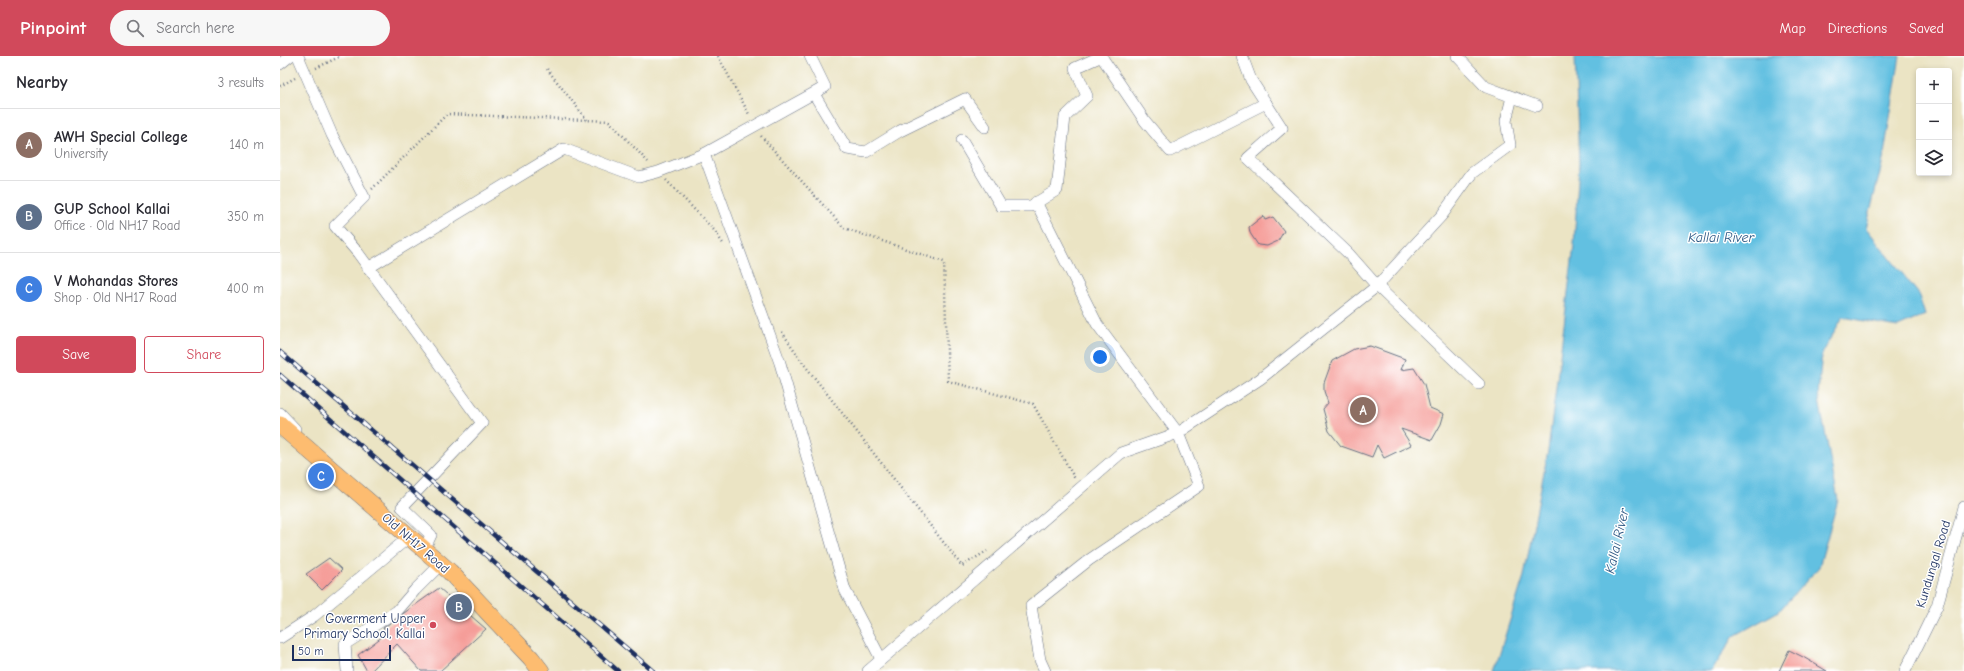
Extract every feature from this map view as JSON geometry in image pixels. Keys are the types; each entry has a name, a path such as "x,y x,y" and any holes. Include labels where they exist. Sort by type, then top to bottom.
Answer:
{"main road":[{"name":"Old NH17 Road","path":"280,425 441,564 532,658 541,671"}],"street":[{"path":"280,64 290,56"},
{"path":"298,56 332,135 364,197 335,226 368,268 482,423 402,508 432,535 424,550"},
{"path":"368,268 564,149 639,177 658,172 704,154 825,87 810,56"},
{"path":"962,140 1001,206 1031,206 1057,190 1064,117 1087,96 1075,68 1101,56 1145,121 1170,151 1266,103"},
{"path":"1242,56 1251,80 1282,128 1248,158 1348,253 1377,286 1479,384"},
{"path":"1457,56 1486,86 1537,106"},
{"path":"814,94 847,149 866,152 900,131 965,99 986,127"},
{"path":"868,671 1120,453 1178,433 1260,379 1377,286 1442,215 1472,173 1510,145 1506,121 1512,97"},
{"path":"704,154 780,363 845,590 881,659"},
{"path":"1036,202 1097,324 1178,433 1199,486 1089,560 1031,606 1040,660 1045,671"},
{"path":"280,413 298,432 305,447"},
{"path":"280,430 305,447"},
{"name":"Kundungal Road","path":"1905,671 1937,606 1961,528 1964,507"},
{"path":"280,638 314,616 409,537"},
{"path":"347,671 345,644 397,611 415,590 441,564"}],"path":[{"path":"718,56 753,123"},
{"path":"547,69 588,120"},
{"path":"364,197 448,114 609,121 714,230 727,250"},
{"path":"757,130 760,136 844,228 944,262 948,381 1033,404 1076,480"},
{"path":"781,330 803,363 962,566 989,550"}],"water":[{"name":"Kallai River","path":"1575,56 1900,56 1883,160 1866,228 1918,293 1925,315 1898,327 1843,317 1822,352 1818,395 1838,500 1819,567 1779,611 1734,636 1712,671 1494,671 1524,576 1548,451 1574,245 1579,164"}],"building":[{"path":"1263,216 1265,220 1273,217 1284,231 1278,241 1267,246 1258,245 1250,233 1249,227"},
{"path":"1370,346 1405,359 1401,370 1414,368 1424,384 1430,408 1444,414 1441,424 1432,440 1401,429 1411,445 1384,458 1377,445 1372,457 1341,446 1329,431 1323,409 1328,403 1324,391 1324,383 1332,361 1354,349"},
{"path":"329,558 342,570 322,590 306,574"},
{"path":"439,588 486,629 440,671 421,671 397,644 371,671 367,671 358,655 387,633 383,628"},
{"path":"1789,650 1803,657 1827,671 1779,671"}],"railway":[{"path":"280,352 653,671"},
{"path":"280,375 618,671"}],"place":[{"name":"AWH Special College","path":"1363,410"},
{"name":"V Mohandas Stores","path":"321,476"},
{"name":"GUP School Kallai","path":"459,607"},
{"name":"Goverment Upper Primary School, Kallai","path":"433,625"}]}
